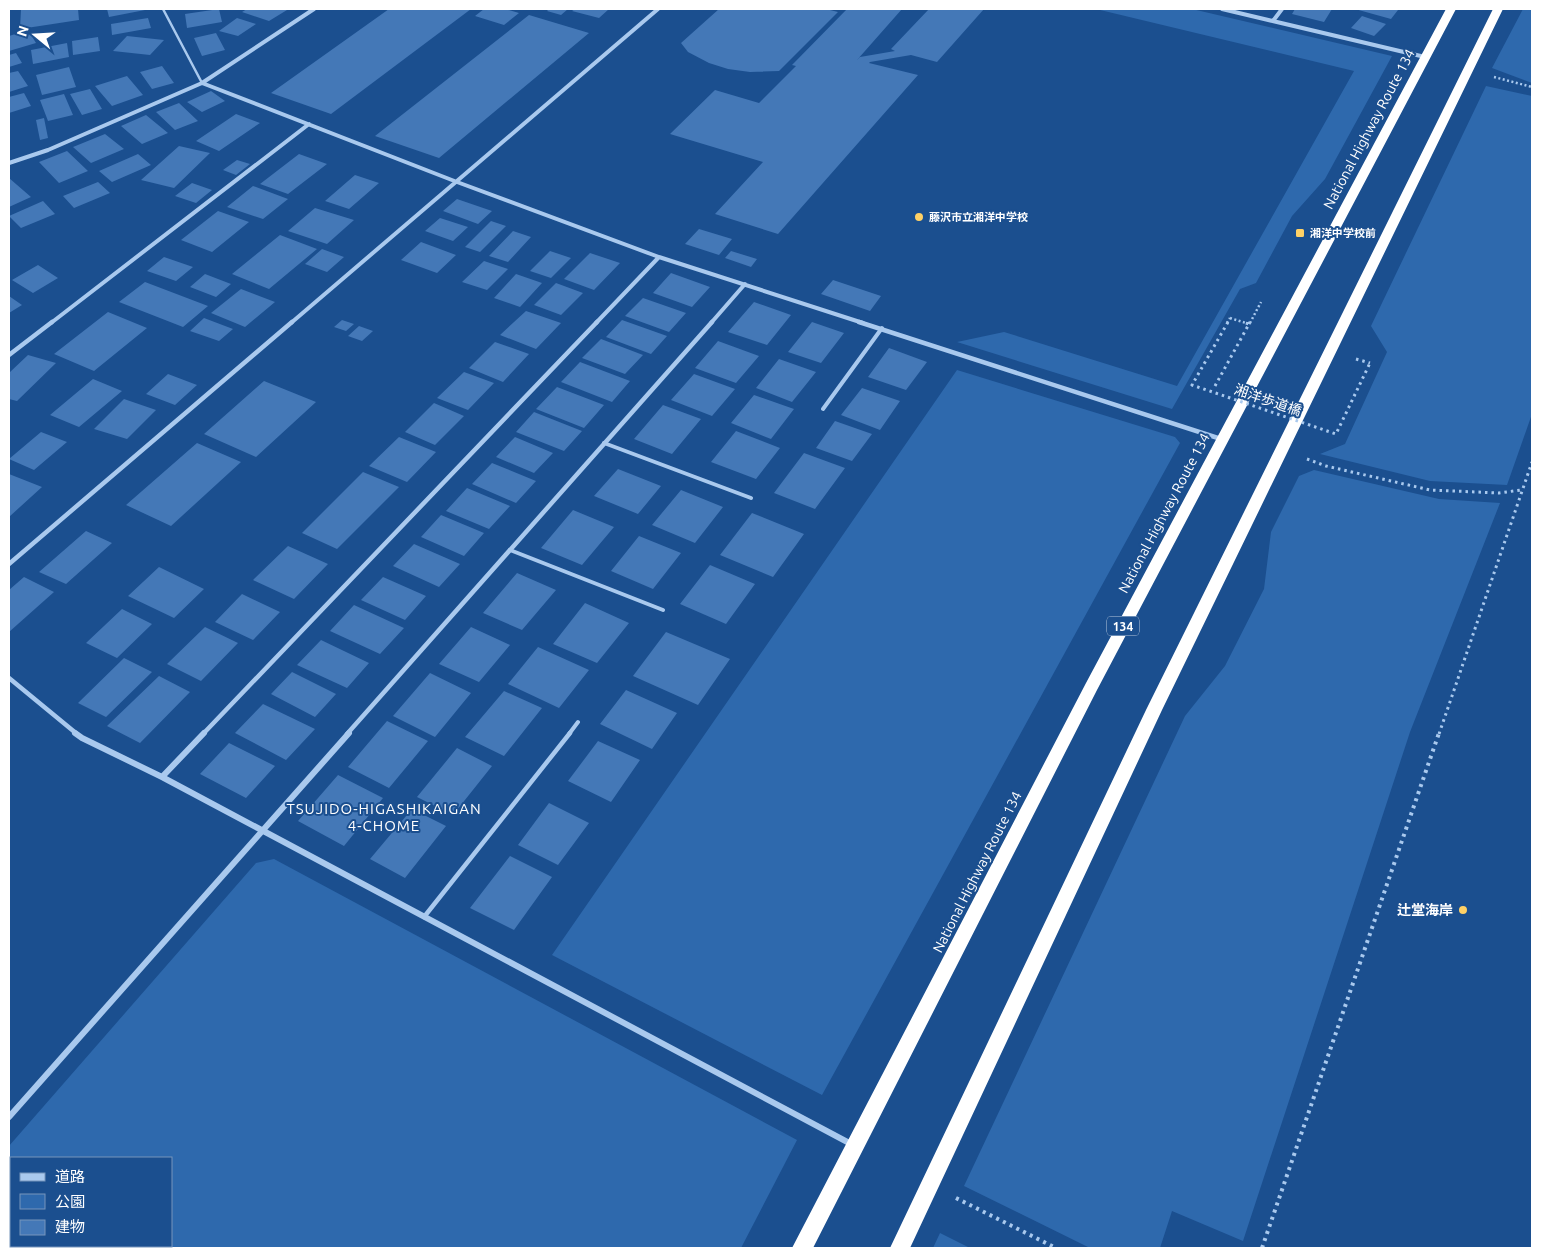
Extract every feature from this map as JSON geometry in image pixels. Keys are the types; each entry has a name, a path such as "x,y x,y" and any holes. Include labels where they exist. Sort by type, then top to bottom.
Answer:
{"highway":[{"name":"National Highway Route 134","path":"802,1248 1091,686 1451,9"},
{"path":"900,1248 1154,710 1498,9"}],"street":[{"path":"9,163 48,150 202,83 314,9"},
{"path":"9,564 658,9"},
{"path":"1222,9 1426,57"},
{"path":"1273,21 1282,9"},
{"path":"202,83 660,258 1222,439"},
{"path":"9,355 309,124"},
{"path":"162,777 660,258"},
{"path":"9,1117 745,284"},
{"path":"9,678 82,738 162,777 854,1146"}],"lane":[{"path":"163,9 202,83"},
{"path":"823,409 882,328"},
{"path":"604,443 752,498"},
{"path":"510,550 662,610"},
{"path":"424,917 578,722"}],"path":[{"path":"1490,76 1532,87"},
{"path":"1215,386 1261,302"},
{"name":"湘洋歩道橋","path":"1249,324 1230,318 1192,385 1336,434 1370,363"},
{"path":"1304,458 1326,466 1430,490 1499,494 1521,490"},
{"path":"1262,1248 1532,462"},
{"path":"929,1185 1056,1248"}],"green space":[{"path":"1096,9 1192,9 1392,56 1325,179 1292,216 1256,283 1240,289 1172,409 957,342 1004,332 1177,386 1354,71"},
{"path":"1523,9 1532,9 1532,83 1492,68"},
{"path":"1486,86 1532,96 1532,414 1507,485 1430,481 1320,454 1345,444 1387,352 1371,326"},
{"path":"957,370 1175,437 1180,443 822,1095 552,955"},
{"path":"1314,470 1439,499 1500,503 1410,732 1243,1241 1172,1211 1160,1248 1090,1248 964,1186 1185,716 1225,666 1264,589 1271,532 1299,476"},
{"path":"274,859 797,1140 741,1248 9,1248 9,1146 256,863"},
{"path":"940,1233 970,1248 933,1248"}],"building":[{"path":"21,9 78,9 79,20 20,29"},
{"path":"107,9 145,9 145,10 109,17"},
{"path":"219,9 222,22 187,28 185,14"},
{"path":"247,9 287,10 269,21 242,12"},
{"path":"389,9 471,9 331,114 271,93"},
{"path":"484,9 505,9 519,13 504,25 475,16"},
{"path":"549,9 568,9 561,15 547,11"},
{"path":"575,9 609,9 599,18 572,11"},
{"path":"719,9 826,9 838,12 779,71 750,72 728,69 709,63 688,52 681,43"},
{"path":"847,9 902,9 857,60 860,57 895,51 891,49 929,9 984,9 937,62 911,55 869,63 918,75 778,234 715,214 763,162 670,134 715,90 759,103 796,66 792,65"},
{"path":"1295,9 1332,9 1324,22 1292,14"},
{"path":"1355,9 1394,9 1398,10 1391,19"},
{"path":"529,15 589,33 439,158 375,136"},
{"path":"1362,16 1386,24 1374,36 1351,28"},
{"path":"148,18 151,28 112,35 111,24"},
{"path":"237,18 256,24 238,36 219,31"},
{"path":"28,30 36,43 9,51 9,36"},
{"path":"216,33 225,50 202,56 194,38"},
{"path":"127,36 164,40 150,55 113,51"},
{"path":"98,37 100,51 73,55 72,41"},
{"path":"67,43 69,57 33,64 31,50"},
{"path":"16,53 22,63 9,67 9,55"},
{"path":"162,66 174,83 152,89 140,72"},
{"path":"69,67 76,87 42,95 36,75"},
{"path":"18,71 28,86 9,92 9,73"},
{"path":"127,76 143,95 112,106 95,86"},
{"path":"90,89 102,109 82,115 70,94"},
{"path":"211,91 225,101 202,112 187,102"},
{"path":"24,93 31,106 9,113 9,97"},
{"path":"64,94 73,115 48,121 40,100"},
{"path":"179,103 198,121 175,130 156,112"},
{"path":"236,114 260,123 219,151 196,141"},
{"path":"146,115 168,133 142,144 121,126"},
{"path":"44,118 48,138 40,140 36,120"},
{"path":"105,134 124,149 91,163 73,147"},
{"path":"179,146 210,153 174,188 141,180"},
{"path":"67,151 88,171 59,183 39,162"},
{"path":"138,154 151,165 112,182 99,171"},
{"path":"299,154 327,164 288,194 260,184"},
{"path":"237,160 250,164 236,175 223,170"},
{"path":"355,175 379,183 349,209 325,201"},
{"path":"9,178 31,197 9,207"},
{"path":"98,182 110,193 74,208 63,196"},
{"path":"192,183 212,190 196,203 175,196"},
{"path":"253,186 288,199 263,219 227,207"},
{"path":"457,199 492,211 478,224 443,211"},
{"path":"43,201 55,214 21,228 9,216"},
{"path":"315,208 354,220 327,244 288,231"},
{"path":"218,211 249,222 212,252 181,240"},
{"path":"440,218 468,227 453,241 425,231"},
{"path":"491,221 506,226 480,252 465,247"},
{"path":"699,229 732,239 719,255 685,244"},
{"path":"513,231 531,237 508,262 489,256"},
{"path":"280,235 317,249 269,289 232,274"},
{"path":"421,242 456,255 437,273 401,260"},
{"path":"322,249 344,257 327,272 305,264"},
{"path":"550,251 571,258 551,278 530,271"},
{"path":"731,251 757,259 751,267 725,258"},
{"path":"590,253 620,263 594,290 564,279"},
{"path":"164,257 193,267 176,281 147,271"},
{"path":"484,261 508,269 487,290 462,282"},
{"path":"38,265 58,278 33,293 12,280"},
{"path":"671,273 710,287 692,307 653,293"},
{"path":"205,274 231,284 216,297 190,287"},
{"path":"516,274 542,283 520,307 494,298"},
{"path":"833,280 881,296 870,311 821,294"},
{"path":"145,282 208,306 183,327 119,302"},
{"path":"556,283 583,293 561,315 534,305"},
{"path":"241,289 275,302 245,327 211,313"},
{"path":"9,296 22,305 9,313"},
{"path":"643,298 686,313 669,332 625,316"},
{"path":"754,302 791,315 767,345 728,332"},
{"path":"526,311 561,323 536,349 500,335"},
{"path":"108,312 147,328 94,371 54,354"},
{"path":"204,318 233,329 219,341 190,331"},
{"path":"342,320 354,324 346,331 334,327"},
{"path":"622,320 667,336 651,354 606,337"},
{"path":"812,322 844,333 821,363 788,352"},
{"path":"359,326 373,331 362,341 348,336"},
{"path":"601,339 643,355 625,374 582,358"},
{"path":"718,341 759,356 736,383 695,368"},
{"path":"495,342 529,354 503,382 469,368"},
{"path":"889,348 927,362 906,390 868,377"},
{"path":"28,355 56,363 17,401 9,399 9,373"},
{"path":"779,359 816,372 792,402 756,388"},
{"path":"580,362 630,381 612,402 561,382"},
{"path":"464,372 494,383 468,410 437,398"},
{"path":"168,374 197,385 175,405 146,394"},
{"path":"694,374 735,389 712,416 671,400"},
{"path":"93,379 122,391 79,427 50,415"},
{"path":"264,381 316,402 256,457 204,434"},
{"path":"557,387 604,405 584,428 536,409"},
{"path":"862,388 900,401 880,430 841,415"},
{"path":"754,395 794,409 771,439 731,423"},
{"path":"124,399 156,410 127,439 94,429"},
{"path":"434,403 464,416 435,445 405,432"},
{"path":"663,405 701,419 672,454 634,439"},
{"path":"534,412 582,431 564,451 516,432"},
{"path":"835,421 872,434 852,461 816,448"},
{"path":"736,431 780,448 756,479 711,462"},
{"path":"41,432 67,442 34,470 9,459"},
{"path":"399,437 436,452 407,482 369,466"},
{"path":"515,437 553,453 534,473 496,457"},
{"path":"197,443 241,462 171,526 126,505"},
{"path":"804,453 845,468 815,509 774,493"},
{"path":"492,463 536,481 516,503 472,484"},
{"path":"618,469 661,486 638,514 594,496"},
{"path":"363,472 399,487 337,549 302,533"},
{"path":"9,474 42,487 9,517"},
{"path":"467,488 510,506 489,529 446,511"},
{"path":"681,490 723,507 695,543 652,525"},
{"path":"573,510 614,527 582,565 541,548"},
{"path":"752,513 804,534 773,577 720,555"},
{"path":"441,515 484,533 464,556 421,537"},
{"path":"86,531 112,543 66,584 39,572"},
{"path":"639,536 681,553 653,589 611,571"},
{"path":"414,544 460,564 439,587 393,566"},
{"path":"288,546 328,564 294,599 253,580"},
{"path":"710,565 755,584 726,624 680,604"},
{"path":"159,567 204,589 174,618 128,596"},
{"path":"517,573 556,590 522,630 483,613"},
{"path":"24,577 54,592 9,632 9,590"},
{"path":"383,577 426,596 405,620 361,600"},
{"path":"242,594 280,612 253,640 215,622"},
{"path":"585,603 629,623 597,663 553,644"},
{"path":"354,605 404,628 380,654 330,631"},
{"path":"122,609 152,624 117,658 86,643"},
{"path":"205,627 238,643 201,681 167,664"},
{"path":"471,627 510,645 479,682 439,664"},
{"path":"666,632 730,659 698,705 633,676"},
{"path":"321,640 369,663 347,688 297,665"},
{"path":"538,647 589,670 559,708 508,684"},
{"path":"124,658 152,672 106,717 78,703"},
{"path":"292,672 336,694 315,717 271,694"},
{"path":"430,673 471,693 435,737 393,716"},
{"path":"159,676 190,692 140,743 107,726"},
{"path":"626,690 677,713 652,749 600,724"},
{"path":"504,691 542,708 504,756 465,737"},
{"path":"263,704 315,729 286,760 235,733"},
{"path":"387,721 428,741 389,788 348,767"},
{"path":"598,741 640,760 611,802 568,781"},
{"path":"229,743 275,766 246,798 200,774"},
{"path":"457,748 492,766 453,815 417,797"},
{"path":"338,775 383,798 344,846 298,821"},
{"path":"549,803 589,823 558,865 518,845"},
{"path":"412,809 446,826 405,878 370,859"},
{"path":"510,856 552,877 514,930 470,908"}],"place":[{"name":"藤沢市立湘洋中学校","path":"919,217"},
{"name":"湘洋中学校前","path":"1300,233"},
{"name":"辻堂海岸","path":"1463,910"}],"district":[{"name":"TSUJIDO-HIGASHIKAIGAN 4-CHOME","path":"384,816"}]}
